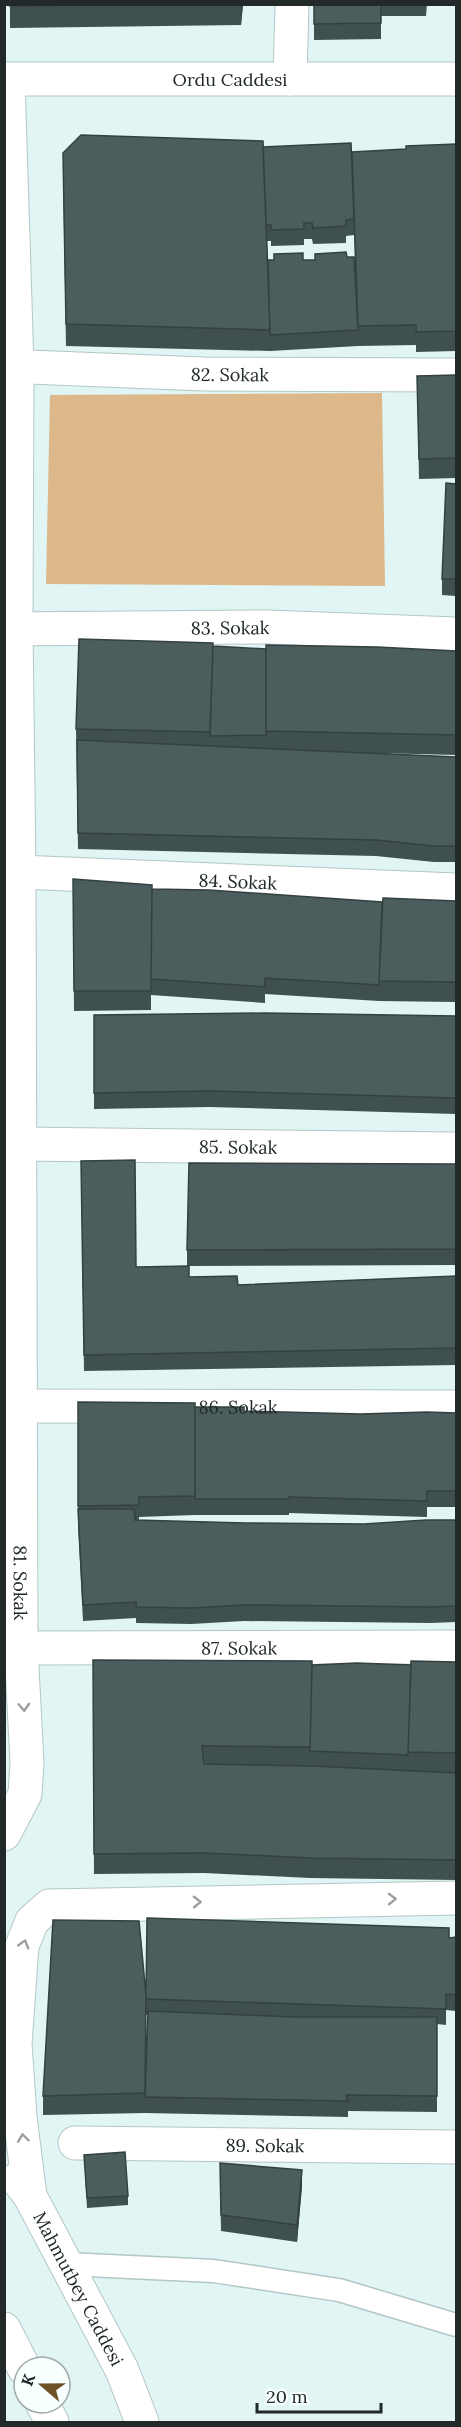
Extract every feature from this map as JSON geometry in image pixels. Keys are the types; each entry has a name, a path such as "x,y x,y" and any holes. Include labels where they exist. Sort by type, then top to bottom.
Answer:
{"street":[{"path":"290,79 292,4"},
{"name":"Ordu Caddesi","path":"6,79 456,79"},
{"name":"81. Sokak","path":"4,1834 25,1794 27,1763 21,1648 14,1393 19,1144 19,872 10,628 11,366 6,79"},
{"name":"82. Sokak","path":"11,366 204,374 456,375"},
{"name":"83. Sokak","path":"10,628 268,627 456,634"},
{"name":"84. Sokak","path":"19,872 456,890"},
{"name":"85. Sokak","path":"19,1144 456,1149"},
{"name":"86. Sokak","path":"14,1393 456,1407"},
{"name":"87. Sokak","path":"21,1648 456,1647"},
{"path":"30,2196 20,2117 15,2044 21,1946 32,1921 49,1906 456,1898"},
{"name":"89. Sokak","path":"75,2143 456,2147"},
{"name":"Mahmutbey Caddesi","path":"4,2162 30,2196 122,2370 142,2422"},
{"path":"4,2330 17,2355"}],"lane":[{"path":"66,2264 214,2271 339,2290 456,2325"}],"shaded area":[{"path":"382,393 385,586 46,584 50,395"}],"building":[{"path":"10,4 141,4 10,6"},
{"path":"314,4 381,4 381,23 314,24"},
{"path":"81,135 263,141 270,330 66,324 63,153"},
{"path":"351,143 354,219 346,220 346,226 313,228 312,223 304,223 304,229 271,230 271,225 266,225 263,147"},
{"path":"456,144 456,331 416,332 416,325 358,326 352,152 406,149 406,146"},
{"path":"346,252 347,257 354,257 358,330 270,335 268,260 274,260 274,254 303,253 303,260 315,260 315,254"},
{"path":"456,375 456,458 419,459 417,376"},
{"path":"446,483 456,484 456,579 442,579"},
{"path":"79,639 213,643 210,732 76,729"},
{"path":"266,645 456,651 456,735 266,731"},
{"path":"213,646 266,649 266,735 210,736"},
{"path":"77,740 456,757 456,846 376,840 78,833"},
{"path":"73,879 152,885 151,991 74,991"},
{"path":"152,889 209,890 382,902 379,985 265,978 265,987 151,979"},
{"path":"383,898 456,901 456,982 379,981"},
{"path":"265,1013 456,1016 456,1098 210,1091 94,1093 94,1015"},
{"path":"135,1160 136,1267 189,1266 189,1277 237,1276 238,1285 456,1276 456,1348 84,1355 81,1161"},
{"path":"189,1163 456,1164 456,1249 187,1250"},
{"path":"78,1402 195,1403 195,1496 139,1497 139,1505 78,1506"},
{"path":"195,1407 244,1407 244,1411 360,1414 456,1413 456,1491 427,1491 427,1501 289,1497 289,1499 195,1499"},
{"path":"78,1509 134,1509 135,1520 364,1524 456,1520 456,1606 244,1605 191,1608 136,1607 136,1602 83,1605"},
{"path":"93,1660 312,1661 310,1747 202,1746 204,1764 313,1766 456,1773 456,1860 310,1858 204,1853 94,1854"},
{"path":"411,1661 456,1662 456,1753 408,1752"},
{"path":"357,1663 411,1665 408,1755 310,1751 312,1665"},
{"path":"147,1918 449,1928 449,1938 456,1937 456,1995 446,1994 446,2009 146,1999"},
{"path":"53,1920 139,1921 146,1995 145,2093 43,2096"},
{"path":"148,2011 294,2017 437,2017 437,2096 346,2095 348,2101 145,2097"},
{"path":"125,2152 128,2196 87,2198 84,2155"},
{"path":"220,2163 302,2170 297,2225 221,2215"}]}
